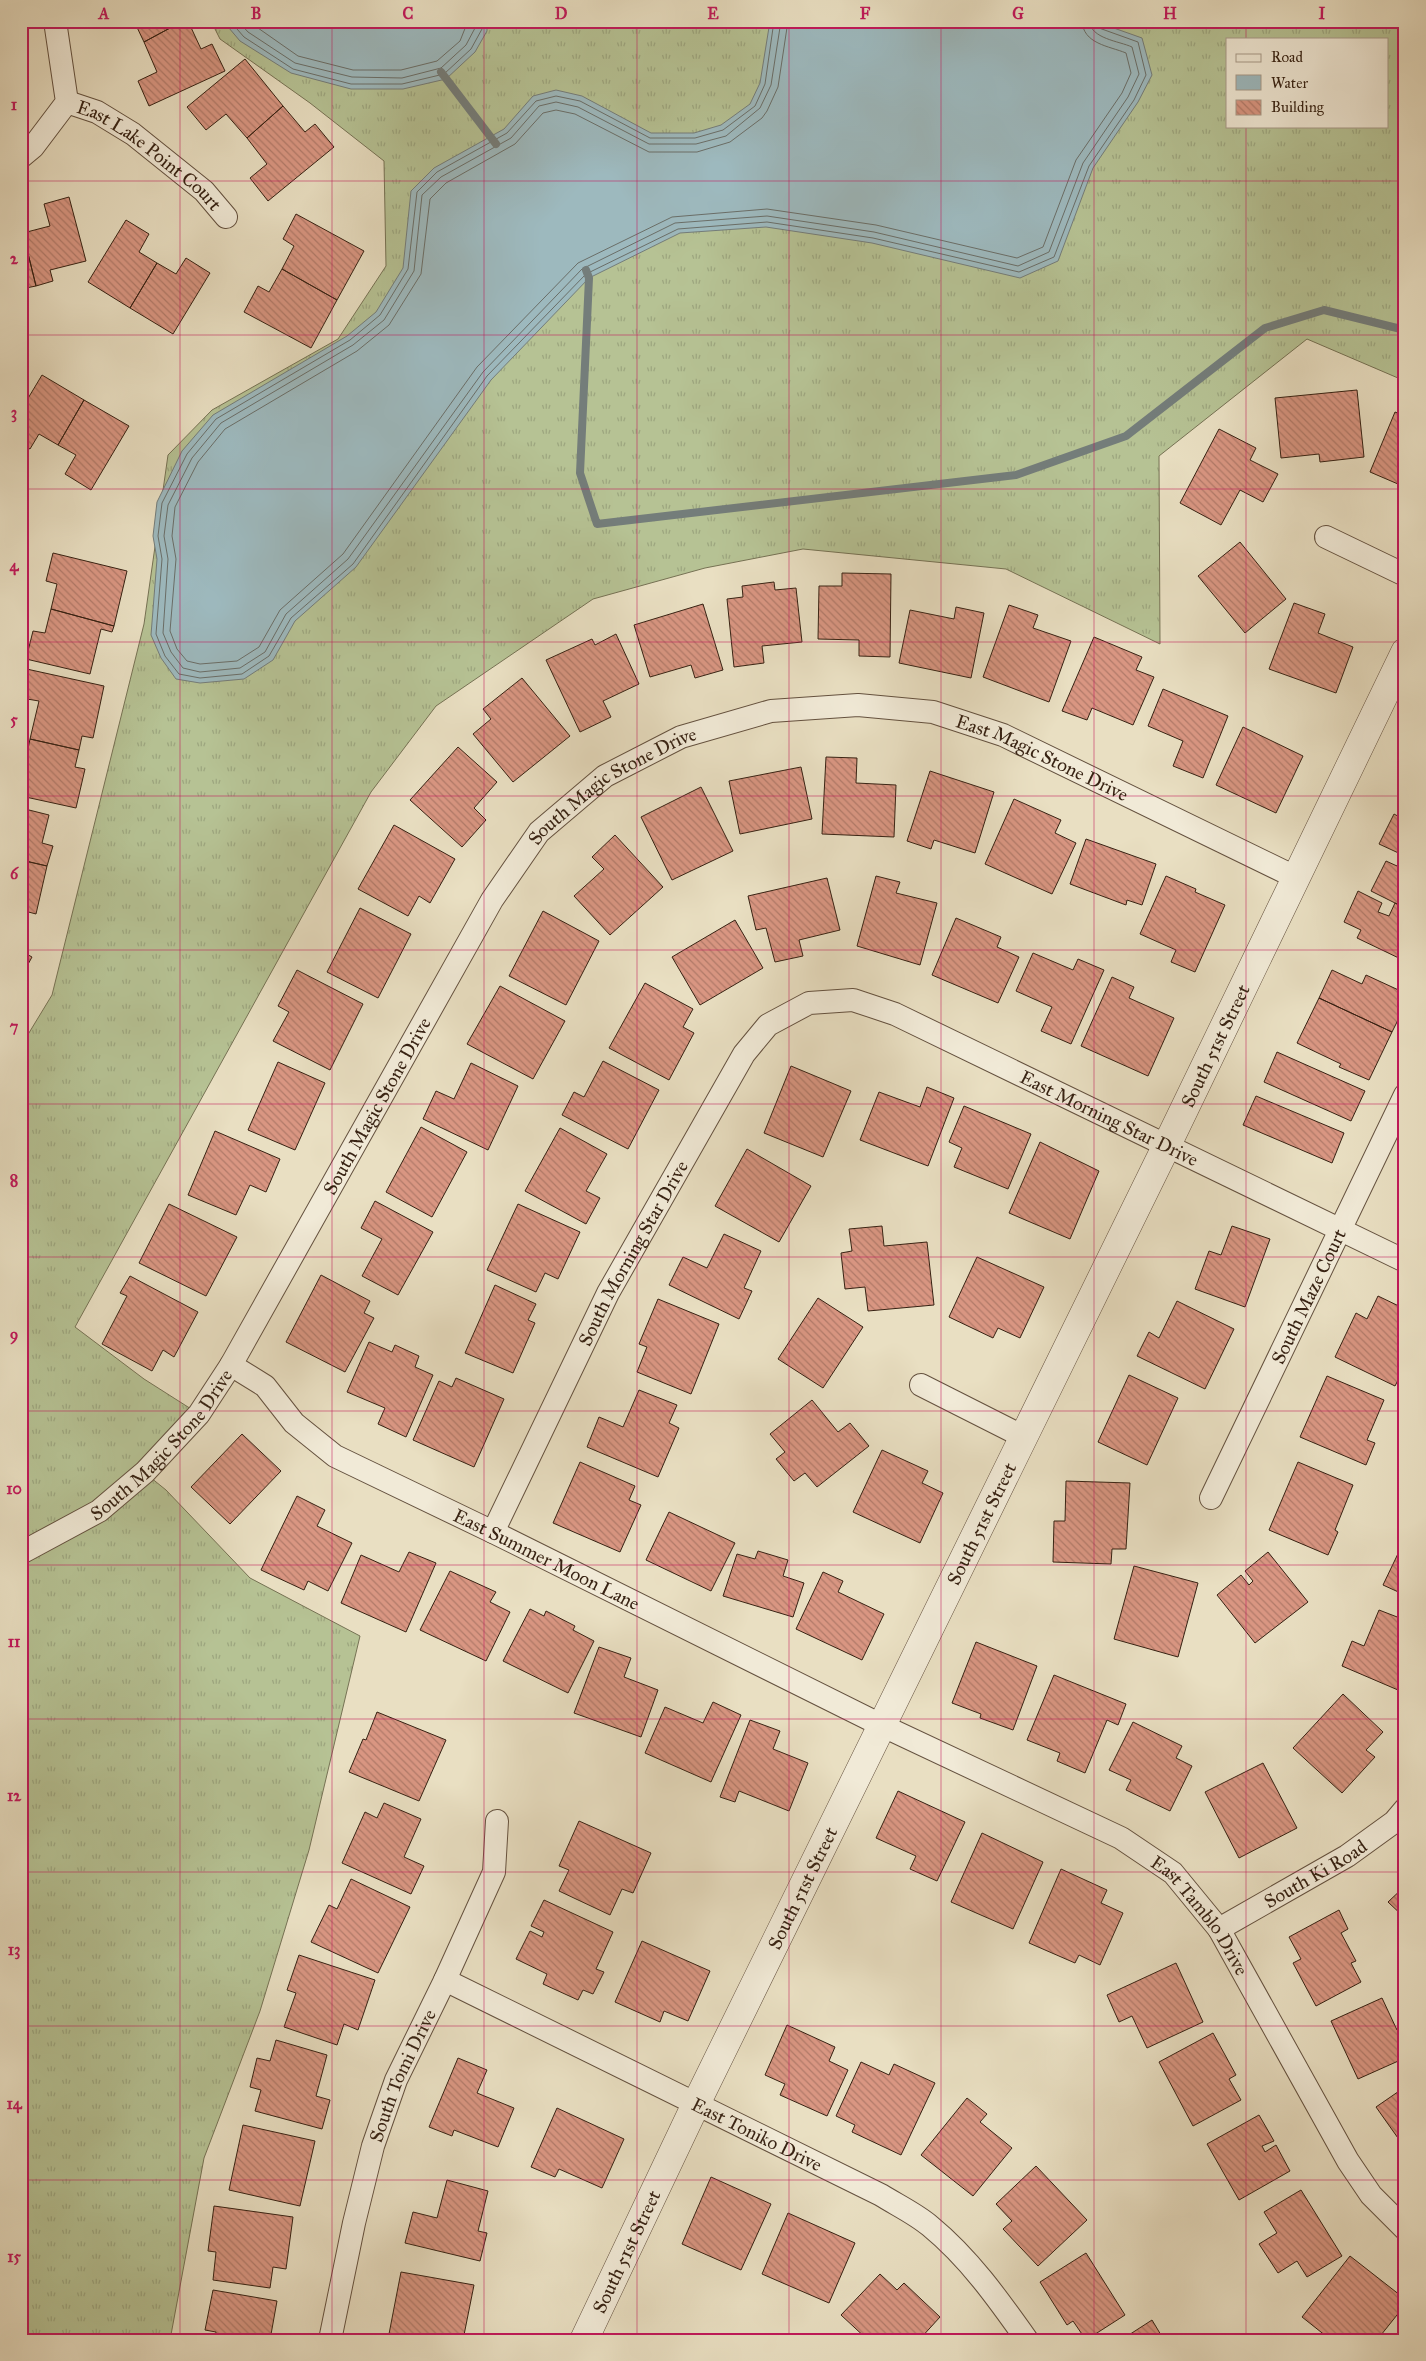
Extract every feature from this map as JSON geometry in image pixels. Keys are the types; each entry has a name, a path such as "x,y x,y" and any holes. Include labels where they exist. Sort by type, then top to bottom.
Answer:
{"street":[{"path":"21,156 33,147 67,102 55,21"},
{"name":"East Lake Point Court","path":"67,102 97,112 133,134 204,191 226,217"},
{"path":"1326,537 1405,575"},
{"name":"South 51st Street","path":"584,2340 696,2104 1024,1438 1405,652"},
{"name":"East Magic Stone Drive","path":"771,711 858,705 933,712 1004,735 1295,877"},
{"name":"South Magic Stone Drive","path":"21,1553 99,1511 145,1472 199,1414 231,1365 492,900 539,832 605,776 681,737 771,711"},
{"name":"East Morning Star Drive","path":"809,1003 853,1000 895,1014 1166,1147 1405,1261"},
{"name":"South Morning Star Drive","path":"494,1532 608,1293 744,1054 768,1024 809,1003"},
{"name":"South Maze Court","path":"1211,1498 1405,1095"},
{"name":"East Summer Moon Lane","path":"231,1365 265,1386 294,1423 335,1456 494,1532 883,1726"},
{"path":"921,1384 1024,1438"},
{"name":"East Tamblo Drive","path":"883,1726 1121,1838 1173,1873 1218,1929 1348,2161 1371,2195 1405,2229"},
{"name":"South Ki Road","path":"1218,1929 1347,1856 1394,1822 1405,1809"},
{"name":"South Tomi Drive","path":"330,2340 354,2223 374,2146 396,2080 445,1980 494,1872 497,1821"},
{"name":"East Toniko Drive","path":"445,1980 881,2195 929,2225 965,2260 1027,2340"}],"green space":[{"path":"211,21 1405,21 1405,381 1307,339 1159,456 1160,644 1006,569 803,549 705,568 593,599 436,706 371,792 75,1327 144,1379 199,1414 145,1473 166,1490 250,1578 360,1636 309,1850 260,2011 204,2158 170,2340 21,2340 21,1046 52,995 144,624 168,455 212,410 338,339 386,266 384,161 310,103 220,39"}],"water":[{"path":"223,21 487,21 487,31 475,52 446,79 403,89 351,89 291,73 240,41"},
{"path":"770,21 1094,21 1142,38 1152,75 1138,102 1093,168 1058,261 1020,278 872,243 766,227 680,233 589,278 491,380 356,567 295,621 273,660 244,679 200,683 176,679 161,658 151,635 157,559 153,536 157,502 182,451 213,415 347,336 376,312 403,268 411,191 434,168 504,129 533,96 556,90 582,96 651,133 694,133 721,125 750,104 760,83"}],"building":[{"path":"134,21 183,21 144,42"},
{"path":"183,21 188,21 201,49 212,44 225,71 149,106 138,81 157,72 144,42"},
{"path":"245,59 283,106 247,138 226,114 206,130 187,107"},
{"path":"283,106 305,132 315,124 334,147 268,201 250,178 267,164 247,138"},
{"path":"69,197 86,261 50,270 53,281 36,286 23,233 50,226 44,204"},
{"path":"296,214 364,251 337,300 282,269 294,246 283,239"},
{"path":"126,220 149,234 139,252 157,263 130,308 88,282"},
{"path":"21,233 23,233 36,286 21,289"},
{"path":"186,258 210,273 173,334 130,308 157,263 176,274"},
{"path":"282,269 337,300 311,348 244,312 258,286 269,292"},
{"path":"42,375 84,400 58,445 39,434 30,449 21,444 21,410"},
{"path":"1357,390 1364,457 1320,462 1319,454 1281,458 1275,398"},
{"path":"84,400 129,426 91,490 65,474 76,455 58,445"},
{"path":"1395,412 1405,416 1405,487 1370,472"},
{"path":"1219,429 1256,448 1250,460 1278,474 1263,502 1240,490 1221,525 1180,503"},
{"path":"1240,542 1286,599 1245,633 1198,576"},
{"path":"53,553 127,571 114,626 51,609 57,584 46,581"},
{"path":"842,573 891,574 890,657 859,656 859,640 818,639 819,586 842,586"},
{"path":"774,582 775,590 796,588 802,642 762,646 764,663 734,667 727,599 743,597 742,586"},
{"path":"1294,603 1325,614 1318,633 1353,647 1336,693 1269,669"},
{"path":"703,604 723,670 695,678 691,665 650,677 634,625"},
{"path":"1009,605 1038,615 1033,628 1071,641 1049,702 983,677"},
{"path":"956,607 984,613 971,678 899,663 910,610 954,619"},
{"path":"51,609 114,626 112,632 101,629 90,674 26,659 33,631 45,633"},
{"path":"616,634 639,684 603,701 611,717 580,732 546,660 592,639 595,645"},
{"path":"1094,637 1142,657 1136,670 1154,677 1133,725 1092,708 1087,720 1062,711"},
{"path":"22,668 104,686 93,738 82,736 79,750 30,739 39,701 21,698"},
{"path":"522,678 570,736 513,782 473,734 491,719 483,709"},
{"path":"1163,689 1228,716 1203,778 1173,766 1183,741 1148,726"},
{"path":"1243,727 1303,756 1276,813 1216,785"},
{"path":"30,739 79,750 75,767 85,769 76,808 21,796 21,763 25,764"},
{"path":"458,747 497,782 474,808 486,820 462,847 410,800"},
{"path":"826,757 857,758 856,783 896,785 894,837 822,834"},
{"path":"801,767 812,819 740,834 729,781"},
{"path":"930,771 994,792 975,853 934,840 931,849 907,841"},
{"path":"701,787 733,851 672,880 641,817"},
{"path":"1014,799 1061,820 1055,833 1076,843 1052,894 985,864"},
{"path":"21,808 49,815 42,843 53,846 47,866 21,860"},
{"path":"1394,814 1405,820 1405,856 1379,844"},
{"path":"394,825 455,859 430,903 419,896 408,916 358,889"},
{"path":"615,835 663,887 610,935 574,896 604,869 592,857"},
{"path":"1086,839 1156,864 1142,905 1127,900 1126,905 1070,884"},
{"path":"1402,855 1405,856 1405,908 1371,891 1386,861 1397,866"},
{"path":"21,860 47,866 36,914 21,910"},
{"path":"876,876 900,882 896,893 937,903 920,965 857,946"},
{"path":"1166,876 1196,889 1195,892 1225,905 1195,972 1171,962 1176,950 1140,934"},
{"path":"827,878 840,930 799,940 803,956 775,962 766,928 756,930 748,896"},
{"path":"1358,891 1382,903 1378,912 1389,916 1395,903 1405,908 1405,961 1357,938 1361,930 1344,922"},
{"path":"360,908 411,934 378,998 327,972"},
{"path":"543,911 599,941 566,1005 509,976"},
{"path":"956,918 1001,937 997,947 1019,957 998,1003 932,975"},
{"path":"735,920 763,968 700,1005 672,957"},
{"path":"21,951 32,957 21,977"},
{"path":"1033,953 1073,970 1078,959 1104,970 1071,1044 1041,1031 1052,1007 1016,991"},
{"path":"297,970 363,1004 330,1070 273,1041 289,1012 278,1006"},
{"path":"1332,970 1362,984 1366,975 1405,993 1405,1006 1392,1032 1319,998"},
{"path":"1112,977 1134,987 1129,998 1174,1018 1148,1076 1081,1046"},
{"path":"645,983 693,1009 683,1027 694,1033 669,1080 609,1048"},
{"path":"500,986 565,1021 533,1079 467,1044"},
{"path":"1319,998 1392,1032 1369,1080 1339,1067 1341,1064 1297,1043"},
{"path":"1277,1052 1365,1091 1351,1121 1264,1082"},
{"path":"603,1061 659,1090 628,1149 562,1115 574,1092 584,1097"},
{"path":"278,1062 325,1083 295,1150 248,1130"},
{"path":"471,1063 518,1086 488,1150 423,1119 436,1091 454,1099"},
{"path":"791,1066 851,1091 823,1157 764,1133"},
{"path":"927,1087 954,1098 928,1166 860,1140 879,1092 920,1107"},
{"path":"1256,1096 1344,1133 1332,1163 1243,1125"},
{"path":"964,1106 1031,1134 1008,1189 954,1167 962,1148 949,1142"},
{"path":"421,1127 467,1152 432,1217 386,1192"},
{"path":"560,1128 607,1154 586,1191 600,1198 586,1224 525,1191"},
{"path":"215,1131 280,1159 266,1192 250,1185 236,1215 188,1195"},
{"path":"1040,1142 1099,1171 1070,1239 1009,1213"},
{"path":"747,1149 811,1186 779,1242 715,1206"},
{"path":"375,1201 433,1232 398,1295 362,1276 382,1239 361,1228"},
{"path":"169,1204 237,1237 206,1296 139,1263"},
{"path":"518,1204 580,1232 558,1279 545,1273 536,1292 487,1270"},
{"path":"882,1226 884,1246 927,1242 934,1305 868,1311 865,1287 845,1289 841,1253 852,1251 849,1229"},
{"path":"1232,1226 1270,1239 1245,1307 1195,1289 1209,1251 1221,1255"},
{"path":"724,1234 761,1251 744,1288 752,1291 739,1319 669,1285 683,1257 707,1268"},
{"path":"977,1257 1044,1287 1020,1338 998,1328 993,1338 949,1317"},
{"path":"321,1275 370,1301 364,1313 374,1318 345,1372 286,1342"},
{"path":"130,1276 198,1312 174,1357 163,1350 152,1371 102,1344 127,1296 120,1293"},
{"path":"495,1285 536,1304 528,1320 535,1323 513,1373 465,1353"},
{"path":"1378,1296 1405,1309 1405,1367 1395,1386 1335,1357 1356,1313 1367,1319"},
{"path":"818,1298 863,1327 823,1388 778,1359"},
{"path":"658,1299 719,1324 691,1394 637,1372 647,1347 639,1344"},
{"path":"1177,1301 1234,1329 1205,1389 1137,1356 1149,1332 1159,1338"},
{"path":"369,1342 392,1352 395,1345 419,1356 415,1367 433,1375 406,1437 378,1424 385,1408 347,1392"},
{"path":"1129,1375 1178,1398 1147,1465 1098,1442"},
{"path":"1327,1376 1384,1400 1367,1440 1375,1443 1366,1465 1300,1437"},
{"path":"456,1378 504,1399 474,1467 413,1440 439,1381 452,1387"},
{"path":"639,1390 677,1405 669,1423 679,1428 658,1477 587,1447 599,1417 623,1427"},
{"path":"812,1400 838,1432 850,1423 869,1446 817,1487 805,1473 794,1481 776,1459 785,1452 770,1434"},
{"path":"242,1434 281,1471 230,1524 191,1487"},
{"path":"882,1450 928,1471 922,1483 943,1493 920,1543 853,1512"},
{"path":"580,1462 635,1486 629,1500 641,1505 620,1552 553,1523"},
{"path":"1298,1462 1353,1485 1335,1530 1338,1532 1328,1555 1269,1530"},
{"path":"1066,1481 1130,1483 1126,1549 1112,1549 1111,1564 1053,1562 1054,1521 1065,1521"},
{"path":"297,1496 325,1510 317,1526 352,1543 328,1591 308,1581 304,1590 261,1570"},
{"path":"669,1512 735,1543 711,1591 646,1560"},
{"path":"1405,1539 1405,1595 1383,1585"},
{"path":"758,1551 788,1560 783,1576 804,1583 793,1617 723,1596 737,1554 755,1559"},
{"path":"409,1552 436,1563 406,1632 341,1603 361,1555 399,1572"},
{"path":"1268,1552 1308,1602 1255,1643 1217,1595 1241,1575 1249,1585 1253,1581 1245,1571"},
{"path":"1134,1566 1198,1583 1178,1657 1114,1639"},
{"path":"450,1571 496,1592 490,1602 510,1612 486,1661 420,1630"},
{"path":"823,1572 843,1581 838,1592 884,1614 862,1660 796,1629"},
{"path":"530,1609 544,1616 546,1611 575,1626 573,1630 594,1641 568,1693 503,1661"},
{"path":"1379,1610 1405,1620 1405,1693 1342,1666 1352,1641 1364,1646"},
{"path":"976,1642 1037,1666 1013,1730 980,1718 981,1714 952,1703"},
{"path":"599,1647 631,1658 624,1677 658,1690 641,1737 574,1713"},
{"path":"1054,1675 1126,1704 1118,1725 1107,1720 1085,1773 1057,1761 1060,1753 1027,1740"},
{"path":"1343,1694 1383,1732 1366,1750 1375,1757 1342,1793 1293,1748"},
{"path":"713,1702 741,1715 711,1782 645,1753 665,1707 703,1723"},
{"path":"377,1712 446,1740 419,1801 349,1772 363,1739 366,1740"},
{"path":"750,1720 780,1731 773,1749 808,1763 789,1811 739,1791 735,1802 720,1797"},
{"path":"1133,1722 1182,1746 1176,1758 1192,1766 1170,1811 1126,1790 1131,1780 1109,1770"},
{"path":"1263,1763 1297,1828 1239,1858 1205,1792"},
{"path":"898,1791 965,1822 937,1881 910,1869 916,1856 876,1838"},
{"path":"384,1803 421,1819 404,1857 424,1866 411,1894 342,1863 365,1812 377,1818"},
{"path":"579,1821 651,1853 633,1893 622,1889 610,1915 559,1891 569,1870 559,1866"},
{"path":"982,1833 1043,1862 1013,1929 951,1902"},
{"path":"1061,1869 1107,1890 1101,1903 1123,1913 1100,1965 1079,1955 1075,1963 1029,1943"},
{"path":"351,1879 410,1907 378,1973 311,1942 329,1905 337,1909"},
{"path":"1405,1886 1405,1918 1388,1902"},
{"path":"544,1900 613,1932 596,1969 604,1972 593,1994 583,1990 578,2000 543,1984 547,1974 516,1959 530,1931 542,1937 544,1932 531,1926"},
{"path":"1339,1910 1348,1929 1341,1933 1356,1961 1351,1963 1361,1982 1316,2006 1293,1963 1301,1959 1289,1937"},
{"path":"642,1941 710,1971 688,2021 664,2011 660,2022 615,2002"},
{"path":"299,1955 375,1980 358,2030 344,2024 337,2045 284,2027 296,1993 287,1990"},
{"path":"1176,1963 1203,2022 1147,2048 1132,2016 1119,2022 1107,1995"},
{"path":"1382,1998 1397,2030 1405,2027 1405,2058 1358,2079 1331,2021"},
{"path":"787,2025 835,2047 829,2061 848,2070 827,2116 780,2095 785,2084 765,2075"},
{"path":"1213,2033 1236,2075 1229,2079 1241,2100 1193,2126 1159,2062"},
{"path":"276,2040 327,2055 316,2096 330,2100 322,2129 255,2111 261,2090 250,2087 257,2058 270,2061"},
{"path":"458,2058 487,2070 477,2093 514,2108 498,2147 454,2130 452,2136 429,2127"},
{"path":"861,2062 889,2075 894,2064 935,2083 901,2155 852,2132 855,2125 836,2116"},
{"path":"1405,2087 1405,2148 1376,2107"},
{"path":"967,2098 987,2114 980,2122 1012,2148 973,2196 921,2155"},
{"path":"557,2108 624,2139 602,2188 559,2169 555,2177 531,2167"},
{"path":"1259,2115 1274,2141 1262,2146 1265,2152 1276,2145 1290,2171 1239,2200 1207,2144"},
{"path":"243,2125 315,2141 300,2206 229,2190"},
{"path":"1036,2166 1087,2220 1038,2266 1003,2229 1012,2221 996,2204"},
{"path":"711,2177 771,2204 741,2270 682,2244"},
{"path":"447,2180 488,2191 478,2231 487,2233 480,2261 405,2243 413,2212 437,2218"},
{"path":"1301,2190 1342,2256 1307,2277 1297,2261 1278,2273 1259,2244 1277,2233 1264,2212"},
{"path":"214,2206 293,2217 286,2269 273,2267 270,2288 213,2280 216,2252 208,2251"},
{"path":"788,2213 855,2243 829,2303 762,2274"},
{"path":"1086,2253 1125,2315 1086,2340 1073,2321 1067,2325 1040,2282"},
{"path":"1350,2256 1405,2299 1405,2305 1377,2340 1331,2340 1302,2317"},
{"path":"401,2272 474,2285 463,2340 420,2340 389,2334"},
{"path":"880,2274 897,2290 904,2283 940,2317 919,2340 868,2340 841,2315"},
{"path":"213,2290 277,2301 270,2340 215,2340 216,2332 205,2330"},
{"path":"1152,2320 1164,2340 1121,2340"}],"waterway":[{"path":"441,72 496,144"},
{"path":"586,270 589,278 580,473 597,524 1016,475 1126,436 1265,328 1324,310 1405,330"}]}
